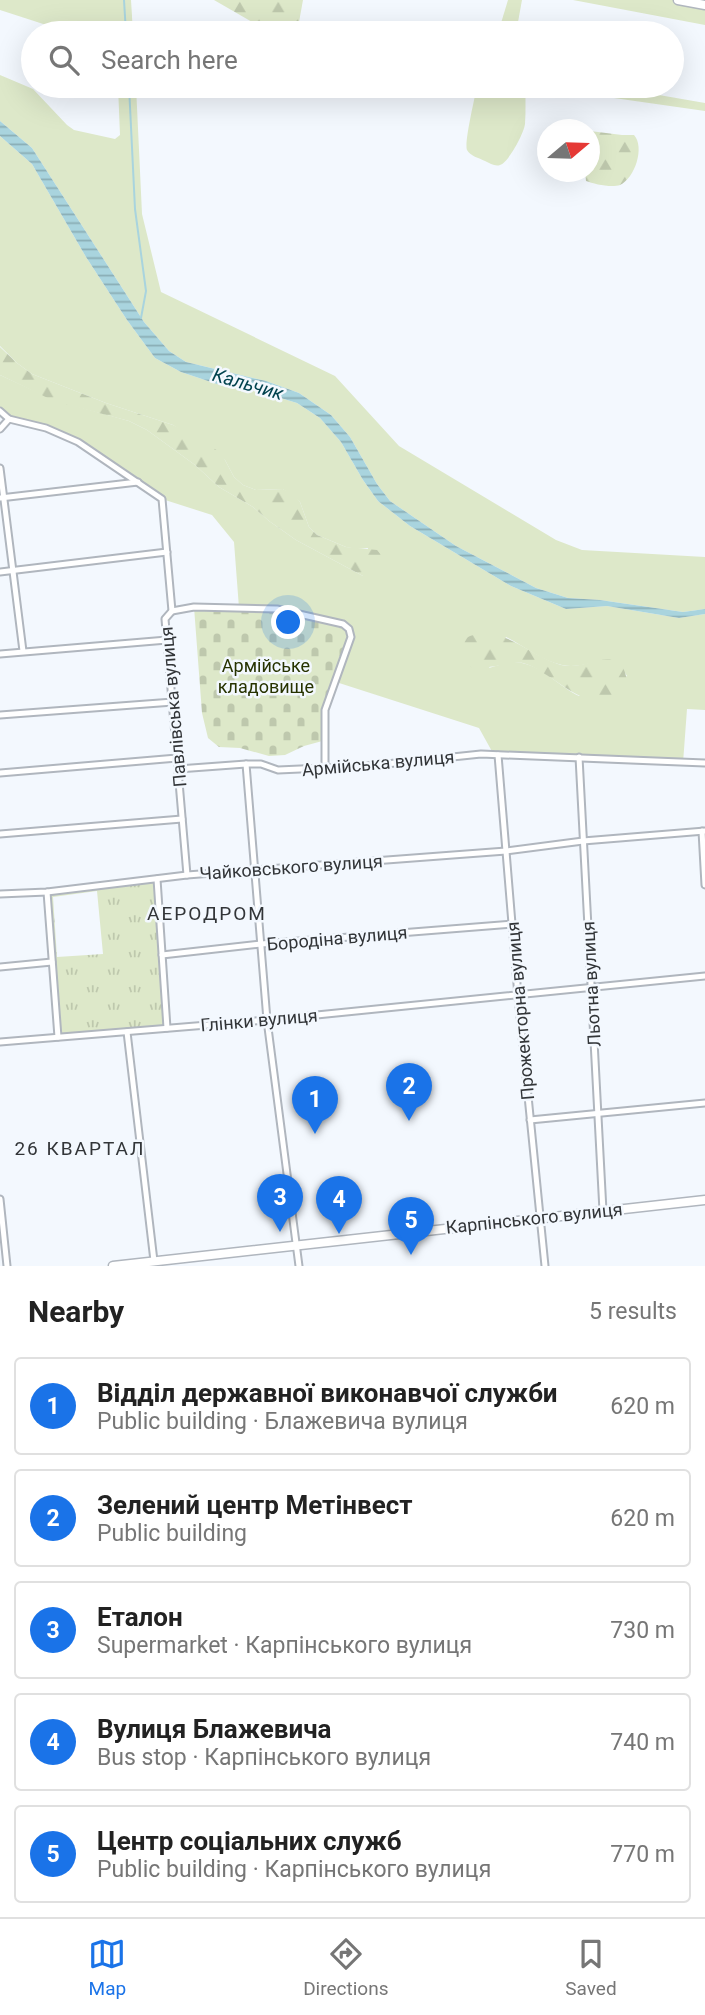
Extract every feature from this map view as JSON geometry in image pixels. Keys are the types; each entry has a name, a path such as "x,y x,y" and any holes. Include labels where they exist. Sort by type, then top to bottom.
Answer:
{"street":[{"path":"678,0 705,5"},
{"path":"0,411 9,419 46,428 78,442 138,482"},
{"path":"0,429 9,419"},
{"path":"0,468 23,651"},
{"path":"2,498 138,482"},
{"name":"Павлівська вулиця","path":"138,482 162,499 172,611 165,619 187,875"},
{"path":"0,572 167,552"},
{"path":"172,611 194,607 277,609 343,624 349,629 351,637 325,710 325,767"},
{"path":"0,654 167,640"},
{"path":"0,715 173,702"},
{"name":"Армійська вулиця","path":"178,769 261,764 278,770 402,763 481,754 705,763"},
{"name":"Прожекторна вулиця","path":"498,755 518,996 545,1266"},
{"name":"Льотна вулиця","path":"579,757 603,1211"},
{"path":"0,773 177,758"},
{"path":"246,764 267,1020 299,1266"},
{"path":"0,834 183,819"},
{"path":"703,831 705,885"},
{"name":"Чайковського вулиця","path":"0,894 47,892 187,875 506,851 583,841 703,831"},
{"path":"157,879 166,1028"},
{"path":"47,892 58,1037"},
{"name":"Бородіна вулиця","path":"162,955 261,944 512,924"},
{"path":"0,967 52,962"},
{"name":"Глінки вулиця","path":"0,1042 267,1020 705,976"},
{"path":"127,1032 154,1261"},
{"path":"530,1120 705,1103"},
{"path":"0,1199 8,1266"},
{"name":"Карпінського вулиця","path":"113,1266 705,1200"}],"green space":[{"path":"0,0 131,0 132,21 34,21 0,10"},
{"path":"214,0 303,0 299,21 250,21"},
{"path":"508,0 522,0 518,21 502,21"},
{"path":"573,0 705,0 705,25"},
{"path":"0,75 21,84 21,98 42,98 74,130 115,139 120,135 118,98 137,98 142,214 161,292 335,376 399,446 556,540 582,550 705,557 705,609 683,612 568,598 536,588 456,546 390,501 350,437 331,415 299,393 266,381 186,362 169,351 144,322 32,148 0,121"},
{"path":"475,98 526,98 524,128 504,163 494,165 470,154 466,146"},
{"path":"614,98 676,98 705,103 705,111"},
{"path":"600,132 634,135 639,147 637,162 630,176 616,186 590,182 600,182"},
{"path":"0,136 32,164 86,257 155,358 181,372 217,384 261,392 297,403 320,418 341,442 378,501 410,526 511,586 566,609 607,606 679,618 705,614 705,710 687,709 683,763 494,755 479,728 336,682 239,608 234,542 212,515 162,499 78,442 46,428 9,419 0,411 0,375 54,400 129,421 147,430 195,465 219,487 253,507 296,540 363,576 368,548 346,547 317,535 309,527 300,502 283,489 256,490 243,485 234,477 225,460 173,425 106,403 32,374 0,346","holes":["506,637 555,663 572,666 613,662 627,676 579,696 530,665 514,663 489,668"]},
{"path":"0,347 32,374 106,403 173,425 197,437 218,451 234,477 243,485 256,490 283,489 291,493 300,502 309,527 317,535 346,547 377,550 384,558 384,572 372,578 363,576 296,540 253,507 219,487 195,465 147,430 129,421 54,401 0,375"},
{"name":"Армійське кладовище","path":"194,607 277,609 343,624 351,637 325,710 326,740 285,755 269,756 240,748 219,747 208,738 202,713"},
{"path":"483,633 503,637 565,666 612,660 624,670 627,686 614,697 601,701 574,693 536,668 523,663 485,667 466,665 460,660 459,650 462,643 470,636"},
{"path":"155,881 165,1027 59,1036 49,893","holes":["97,891 103,954 57,957 53,897"]}],"water":[{"name":"Кальчик","path":"0,121 32,148 144,322 169,351 186,362 266,381 299,393 331,415 350,437 390,501 456,546 536,588 568,598 683,612 705,609 705,614 679,618 607,606 566,609 511,586 410,526 378,501 341,442 320,418 297,403 261,392 217,384 181,372 155,358 86,257 32,164 0,136"}],"waterway":[{"path":"124,0 125,21"},
{"path":"130,98 135,209 146,291 141,318"}],"place":[{"name":"Зелений центр Метінвест","path":"409,1121"},
{"name":"Відділ державної виконавчої служби","path":"315,1134"},
{"name":"Еталон","path":"280,1232"},
{"name":"Вулиця Блажевича","path":"339,1234"},
{"name":"Центр соціальних служб","path":"411,1255"}],"district":[{"name":"АЕРОДРОМ","path":"207,913"},
{"name":"26 КВАРТАЛ","path":"80,1148"}]}
